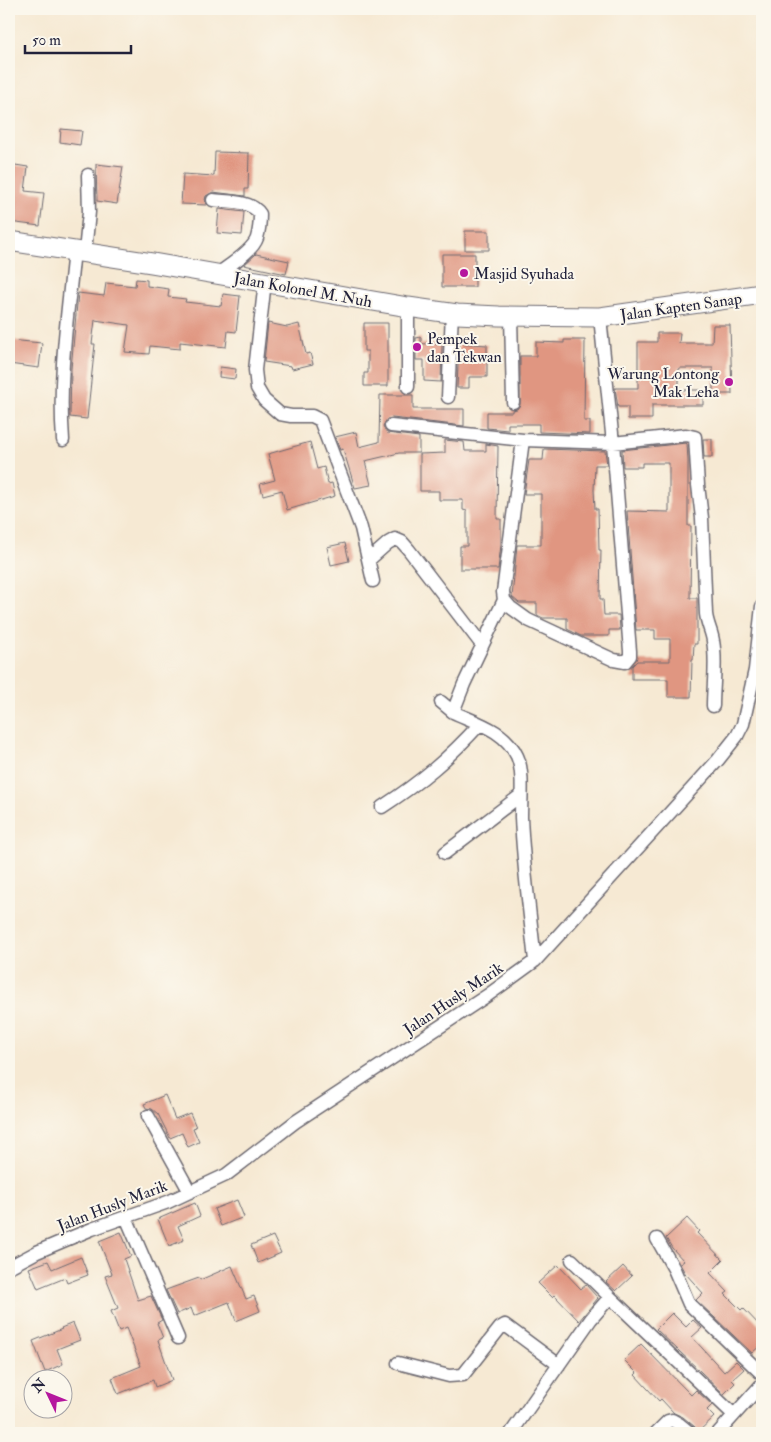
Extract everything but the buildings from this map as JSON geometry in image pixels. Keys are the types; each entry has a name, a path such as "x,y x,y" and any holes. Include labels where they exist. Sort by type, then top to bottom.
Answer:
{"main road":[{"name":"Jalan Kolonel M. Nuh","path":"9,241 265,281 308,290 452,313 600,317"},
{"name":"Jalan Kapten Sanap","path":"600,317 762,294"}],"street":[{"path":"63,440 61,414 62,362 79,251 90,212 88,175"},
{"path":"213,200 248,205 255,208 260,214 257,238 242,254 218,274"},
{"path":"265,281 256,370 256,388 264,400 280,414 312,416 318,418 321,422 324,435 357,517 370,559 373,581"},
{"path":"408,307 408,386"},
{"path":"448,397 452,313"},
{"path":"511,316 513,402"},
{"path":"504,600 510,607 528,620 614,660 626,662 629,659 630,651 613,443 600,317"},
{"path":"391,426 523,440 613,443 686,435 695,437 702,518 706,614 713,641 712,706"},
{"path":"453,712 504,600 503,592 523,440"},
{"path":"370,559 395,539 402,542 482,645"},
{"name":"Jalan Husly Marik","path":"9,1267 63,1241 190,1192 226,1175 295,1122 488,995 535,961 718,760 737,736 745,715 755,670 762,606"},
{"path":"441,702 453,712 491,728 503,736 517,756 520,770 521,818 535,961"},
{"path":"382,807 426,777 454,752 480,724"},
{"path":"444,853 521,795"},
{"path":"148,1116 190,1192"},
{"path":"126,1217 178,1338"},
{"path":"657,1239 674,1269 689,1304 762,1374"},
{"path":"572,1260 734,1415"},
{"path":"511,1433 592,1319 610,1297"},
{"path":"398,1363 449,1376 462,1376 500,1328 505,1326 560,1365"},
{"path":"718,1433 762,1384"},
{"path":"656,1433 668,1421 672,1420 690,1433"}],"place":[{"name":"Masjid Syuhada","path":"464,273"},
{"name":"Pempek dan Tekwan","path":"417,347"},
{"name":"Warung Lontong Mak Leha","path":"729,382"}]}
